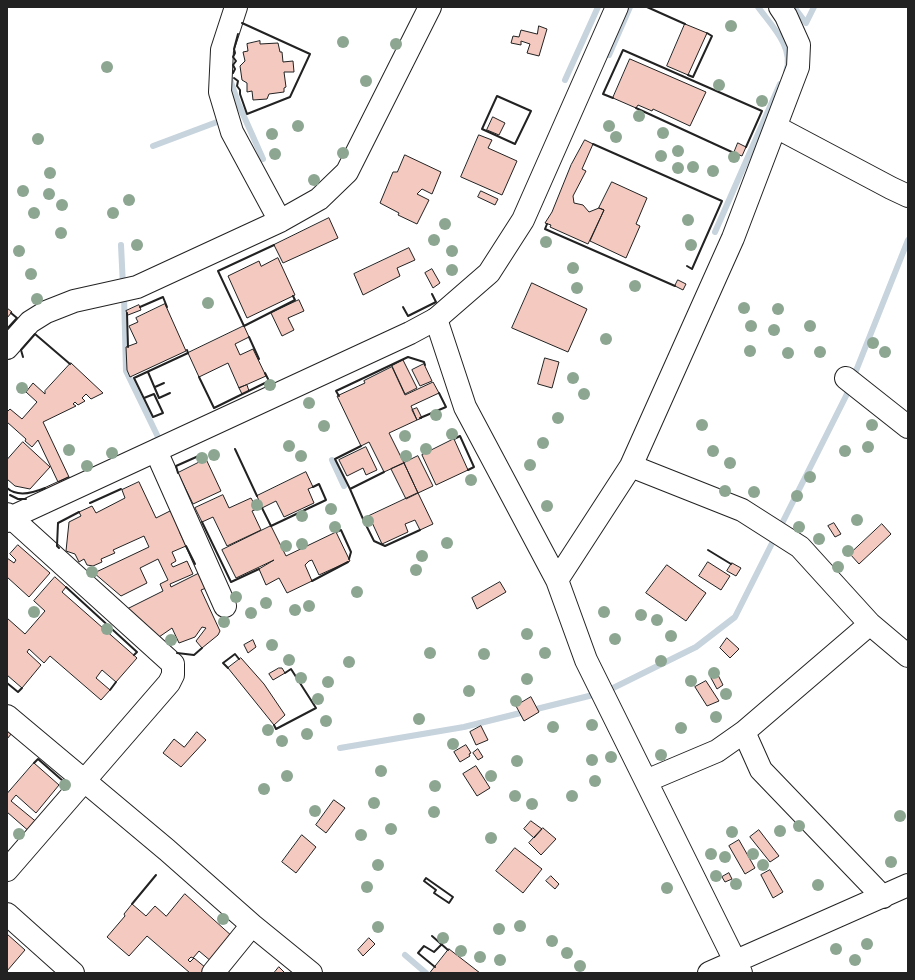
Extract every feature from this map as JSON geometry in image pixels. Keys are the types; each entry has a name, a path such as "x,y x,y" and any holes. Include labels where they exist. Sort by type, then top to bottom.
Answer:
{"street":[{"path":"236,7 222,50 220,92 232,132 280,221"},
{"path":"7,348 30,322 46,312 74,301 137,287 280,221 319,199 347,172 430,7"},
{"path":"7,870 169,684 173,675 173,664 8,518 410,333 436,319 489,273 523,220 617,7"},
{"path":"557,580 631,466 733,238 798,67 799,45 786,16 780,7"},
{"path":"776,126 908,196"},
{"path":"436,319 465,408 557,580 586,660 738,967"},
{"path":"846,378 908,427"},
{"path":"156,451 225,606"},
{"path":"631,466 742,510 800,547 870,624 908,656"},
{"path":"646,781 717,751 744,732 870,624"},
{"path":"7,716 167,850 252,925 311,973"},
{"path":"744,732 762,770 883,897"},
{"path":"709,973 738,967 908,885"},
{"path":"7,914 72,973"},
{"path":"212,973 252,925"}],"building":[{"path":"685,24 707,33 688,75 667,66"},
{"path":"539,26 547,29 539,56 527,53 530,44 521,41 521,45 511,43 513,36 519,37 521,30 537,34"},
{"path":"260,41 260,44 278,43 280,52 282,52 283,62 293,61 294,72 284,72 286,87 284,88 284,92 269,94 267,99 253,100 252,91 247,92 247,83 242,80 240,66 245,61 243,52 248,51 247,44"},
{"path":"630,59 706,92 690,126 653,109 652,111 638,105 636,108 613,98"},
{"path":"493,117 505,123 499,135 487,130"},
{"path":"479,135 492,140 488,148 517,161 502,195 461,177"},
{"path":"585,140 593,144 582,169 586,171 573,196 574,203 583,205 589,212 599,208 604,210 588,244 550,227 551,225 545,223 552,212 571,165"},
{"path":"738,143 746,147 742,156 734,153"},
{"path":"405,155 441,172 432,194 422,189 417,194 429,200 417,224 398,215 399,213 380,203 393,172 397,172"},
{"path":"612,182 647,198 636,224 640,226 626,258 590,241 604,210 599,208"},
{"path":"481,191 498,199 495,205 478,197"},
{"path":"329,218 338,238 283,263 274,245"},
{"path":"409,248 415,260 397,268 400,276 363,295 354,274"},
{"path":"278,258 295,295 247,318 228,276 259,261 261,266"},
{"path":"432,269 440,283 433,288 425,273"},
{"path":"678,280 686,284 683,290 675,286"},
{"path":"532,283 587,309 568,352 512,328"},
{"path":"299,300 304,311 288,318 294,330 282,336 271,313"},
{"path":"165,304 186,351 130,377 127,370 126,347 137,343 129,326 138,322 136,318"},
{"path":"139,305 141,310 128,315 126,311"},
{"path":"7,308 12,312 7,318"},
{"path":"244,326 249,337 235,344 240,355 253,349 266,376 239,388 228,363 199,377 188,353"},
{"path":"545,358 559,362 552,388 538,384"},
{"path":"403,360 417,388 405,394 392,366"},
{"path":"71,363 103,393 91,399 86,394 82,398 85,401 78,405 75,402 73,404 76,406 43,422 69,477 58,482 38,440 32,447 25,441 26,439 7,422 7,412 10,409 22,419 37,402 26,392 33,383 45,394 45,391"},
{"path":"424,364 432,381 420,386 412,370"},
{"path":"392,367 405,395 433,382 439,393 411,406 417,420 389,433 404,463 384,472 369,442 361,446 337,396 365,383 364,381"},
{"path":"247,385 249,391 242,394 239,388"},
{"path":"417,408 422,418 417,420 412,410"},
{"path":"454,439 468,470 436,485 422,455"},
{"path":"23,442 50,467 30,489 15,486 7,479 7,460"},
{"path":"366,447 377,470 366,475 363,468 347,476 339,460"},
{"path":"418,456 433,486 418,493 404,463"},
{"path":"206,459 221,491 193,504 178,473"},
{"path":"404,463 418,493 406,499 391,469"},
{"path":"306,472 313,487 308,489 314,503 284,517 276,501 262,508 257,496"},
{"path":"69,477 71,480 46,491 45,488"},
{"path":"139,482 156,518 172,510 182,532 180,533 186,546 172,552 176,561 171,564 173,567 187,561 193,574 170,584 171,587 199,573 206,588 201,590 220,631 218,635 202,648 196,641 206,628 202,627 195,637 179,643 172,628 159,637 127,609 163,591 160,584 168,580 158,559 140,568 147,583 121,596 94,573 149,547 144,536 113,550 115,553 101,559 102,562 93,566 87,565 84,559 79,562 75,554 66,551 69,522 81,516 79,512 92,506 96,513 125,498 122,490"},
{"path":"418,493 433,524 420,530 415,520 405,524 408,532 382,544 369,516"},
{"path":"223,495 229,508 251,498 257,509 252,511 261,530 227,546 213,517 202,522 195,508"},
{"path":"834,523 841,534 835,537 828,526"},
{"path":"882,524 891,534 859,564 850,554"},
{"path":"271,526 286,556 336,532 350,561 319,575 312,560 309,561 305,565 312,581 287,593 279,578 266,585 259,569 274,560 236,578 222,550"},
{"path":"18,545 50,573 29,597 7,577 7,558 14,563 16,560 10,554"},
{"path":"708,562 730,576 721,590 699,576"},
{"path":"732,563 741,568 736,576 727,571"},
{"path":"667,565 706,593 686,621 646,593"},
{"path":"55,577 66,587 62,592 137,658 116,682 102,670 96,678 110,690 101,700 50,656 44,663 29,649 27,652 41,665 22,688 7,675 7,618 25,634 45,611 34,601"},
{"path":"500,582 506,592 477,609 472,598"},
{"path":"727,638 739,649 730,658 720,648"},
{"path":"253,640 256,647 248,653 244,645"},
{"path":"241,658 264,684 285,715 274,725 228,668"},
{"path":"279,668 282,668 285,673 273,680 269,674"},
{"path":"718,675 723,685 717,689 711,678"},
{"path":"706,681 719,701 707,706 695,687"},
{"path":"531,697 539,712 524,721 516,706"},
{"path":"481,726 488,740 476,745 470,732"},
{"path":"7,729 12,733 7,739"},
{"path":"197,732 206,740 181,767 163,753 174,739 184,747"},
{"path":"466,745 471,753 469,754 470,756 460,762 454,752"},
{"path":"478,749 483,757 478,760 473,753"},
{"path":"34,763 59,785 36,813 16,795 11,801 39,824 31,833 7,812 7,794"},
{"path":"476,766 490,788 477,796 463,774"},
{"path":"334,800 345,808 326,833 316,825"},
{"path":"531,821 542,829 534,838 524,829"},
{"path":"543,828 556,839 541,855 529,843"},
{"path":"759,830 779,856 770,862 750,837"},
{"path":"302,835 316,847 296,873 282,862"},
{"path":"739,840 755,868 745,874 729,846"},
{"path":"515,848 542,869 523,893 496,871"},
{"path":"770,870 783,892 773,898 761,875"},
{"path":"729,873 732,879 725,882 722,877"},
{"path":"551,876 559,884 555,889 546,881"},
{"path":"185,894 233,937 212,962 199,951 193,958 191,957 188,960 190,962 194,958 206,968 201,973 190,973 147,936 129,956 107,937 125,916 124,914 132,904 146,916 155,906 166,916"},
{"path":"7,934 25,950 7,971"},
{"path":"369,938 375,944 363,956 358,950"},
{"path":"449,949 480,973 430,973"},
{"path":"279,967 285,973 275,972"}],"waterway":[{"path":"565,80 598,7"},
{"path":"609,55 630,7"},
{"path":"758,7 775,29 785,46 788,63 786,72"},
{"path":"794,7 806,23 814,7"},
{"path":"230,79 238,103 263,159"},
{"path":"715,232 780,84"},
{"path":"153,146 217,122"},
{"path":"340,748 464,727 605,692 696,647 735,617 846,396 908,240"},
{"path":"121,245 123,286"},
{"path":"124,295 126,371 159,439 154,441"},
{"path":"332,460 344,486"},
{"path":"405,955 426,973"}],"wall":[{"path":"647,7 685,24"},
{"path":"234,78 238,81 237,86 240,90 247,114 290,97 310,54 242,23"},
{"path":"688,75 693,77 712,36 707,33"},
{"path":"233,73 235,69 233,65 236,61 233,57 235,53 234,49 238,34"},
{"path":"613,98 603,94 623,50 762,111 746,147"},
{"path":"497,96 531,111 515,144 482,129 497,96"},
{"path":"636,108 734,153"},
{"path":"593,144 722,201 692,269 687,266"},
{"path":"547,224 545,229 675,286"},
{"path":"274,245 218,271 244,326 295,300 293,296"},
{"path":"403,307 408,316 436,302 432,294"},
{"path":"140,307 163,297 167,307"},
{"path":"7,329 17,318 11,313"},
{"path":"127,313 128,347"},
{"path":"23,357 21,350 35,334 70,364"},
{"path":"249,337 259,359"},
{"path":"144,398 154,394 163,413 153,417 134,378 188,353 187,350"},
{"path":"339,396 336,391 408,357 424,362 425,365"},
{"path":"148,372 159,398 170,393"},
{"path":"199,377 214,408 269,381 265,373"},
{"path":"155,387 164,383"},
{"path":"420,418 446,407 439,393"},
{"path":"454,439 460,436 474,467 468,470"},
{"path":"361,446 335,459 350,489 384,472"},
{"path":"235,449 257,496"},
{"path":"178,473 176,466 203,454 206,459"},
{"path":"262,508 271,526 326,500 319,484 313,487"},
{"path":"7,488 11,491 20,493 30,493 45,488"},
{"path":"90,503 121,489"},
{"path":"350,489 363,519"},
{"path":"10,495 18,499 26,499"},
{"path":"59,548 57,546 58,523 79,512"},
{"path":"369,516 363,519 374,541 385,546 420,530"},
{"path":"202,522 231,582 259,569"},
{"path":"336,532 341,530 351,552 349,559"},
{"path":"186,546 195,564"},
{"path":"708,550 731,564"},
{"path":"312,581 348,562"},
{"path":"66,587 137,652 134,655"},
{"path":"177,653 194,655 202,648"},
{"path":"228,668 223,663 235,654 239,659"},
{"path":"274,725 276,729 316,708 291,669 285,673"},
{"path":"110,690 116,682"},
{"path":"7,683 18,692 22,688"},
{"path":"34,763 38,759 63,781 64,790"},
{"path":"132,904 156,875"},
{"path":"426,878 453,897 449,903 434,893 436,890 424,881 426,878"},
{"path":"432,936 448,950"},
{"path":"435,967 418,953 424,946 434,952 442,944"}]}
